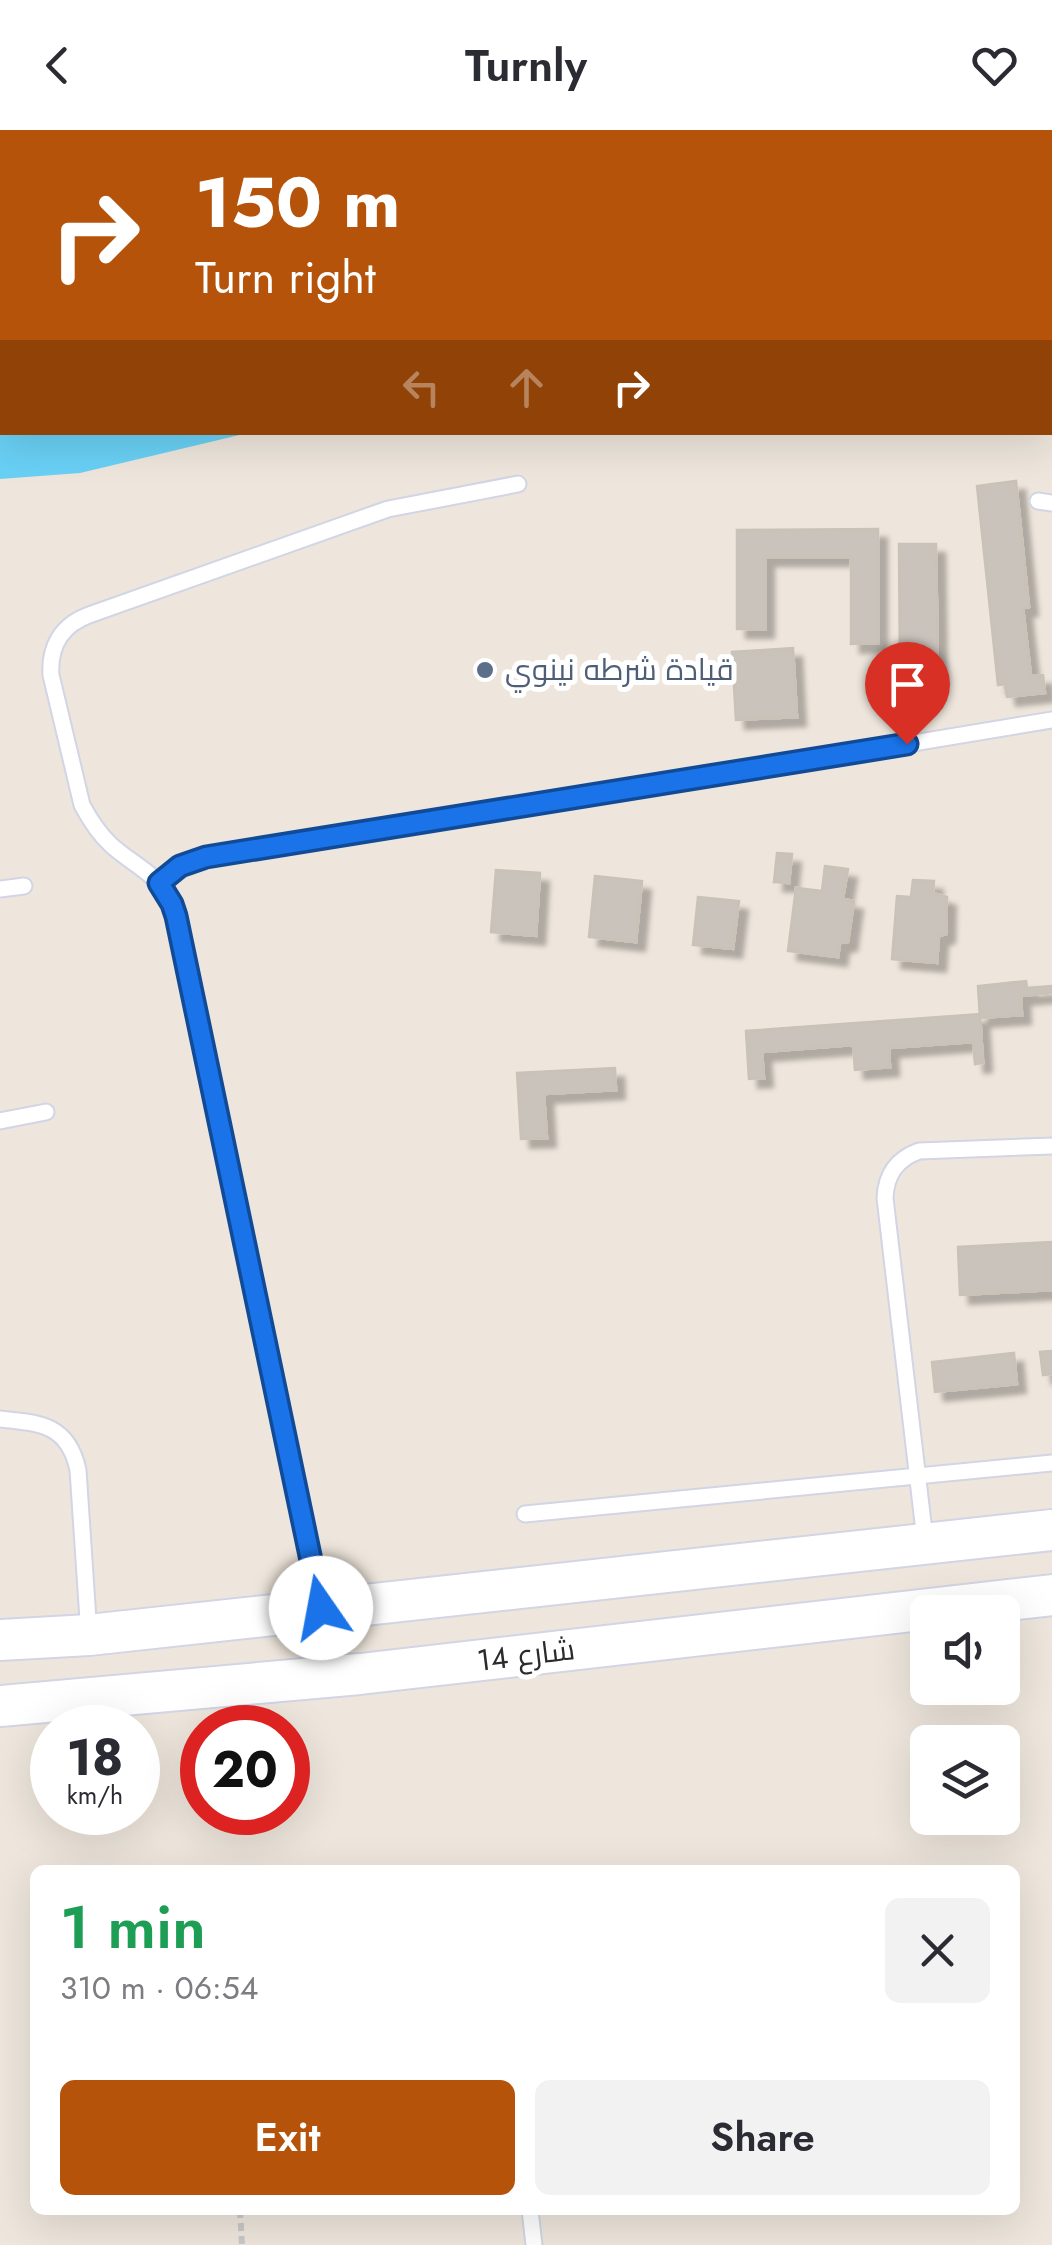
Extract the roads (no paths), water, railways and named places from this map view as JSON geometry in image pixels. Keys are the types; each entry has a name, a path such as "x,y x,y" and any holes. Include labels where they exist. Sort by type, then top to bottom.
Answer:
{"street":[{"path":"0,1640 89,1635 1052,1530"},
{"name":"شارع 14","path":"0,1706 330,1676 1052,1595"}],"lane":[{"path":"330,1676 321,1608 176,916 159,883 102,836 82,805 50,662 58,637 77,619 388,509 518,484"},
{"path":"159,883 180,866 206,857 1052,720"},
{"path":"0,890 24,886"},
{"path":"0,1121 46,1112"},
{"path":"925,1544 885,1198 888,1177 900,1160 919,1151 1052,1146"},
{"path":"0,1419 45,1426 58,1432 75,1455 89,1635"},
{"path":"525,1514 1052,1462"},
{"path":"531,2215 534,2245"}],"water":[{"path":"0,435 240,435 80,473 0,479"}],"place":[{"name":"قيادة شرطه نينوي","path":"485,670"}]}
